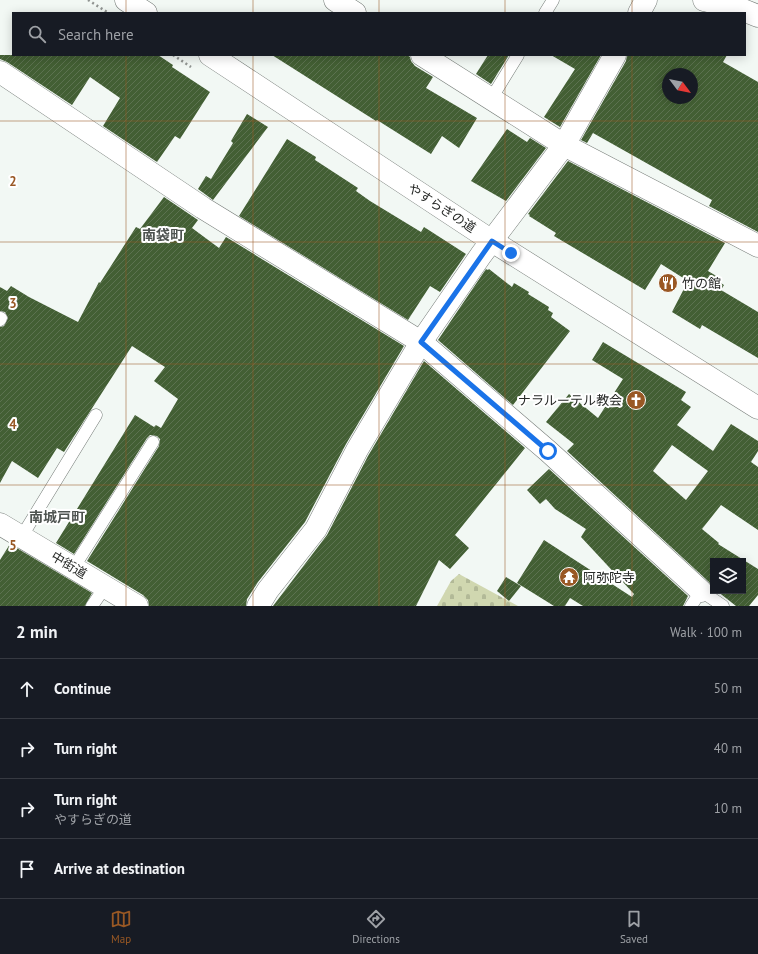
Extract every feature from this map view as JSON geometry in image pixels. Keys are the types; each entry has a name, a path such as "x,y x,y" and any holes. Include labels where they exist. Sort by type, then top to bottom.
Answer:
{"street":[{"path":"126,0 144,12"},
{"path":"335,0 354,12"},
{"path":"640,12 646,0"},
{"path":"704,0 738,8 758,16"},
{"name":"やすらぎの道","path":"212,56 492,241 758,408"},
{"path":"424,56 564,145 758,246"},
{"path":"258,606 268,590 316,529 357,450 421,342 492,241 564,145 614,56"},
{"path":"0,72 203,208 421,342 548,451 696,599"},
{"name":"中街道","path":"0,524 137,606"}],"lane":[{"path":"546,12 553,0"},
{"path":"491,99 517,56"},
{"path":"22,536 96,415"},
{"path":"74,567 153,442"},
{"path":"92,606 105,587"},
{"path":"696,599 723,606"}],"path":[{"path":"88,0 107,12"}],"green space":[{"path":"459,574 518,606 437,606 451,581"}],"building":[{"path":"0,55 160,56 173,65 172,67 210,92 180,139 175,136 157,162 103,126 120,98 90,77 72,105 7,62 0,59"},
{"path":"274,56 408,56 415,66 433,77 426,88 477,118 459,148 442,136 431,154 377,120 376,121"},
{"path":"487,56 508,56 491,84 476,74"},
{"path":"553,56 600,56 560,127 544,117 575,69"},
{"path":"627,56 726,56 723,62 758,82 758,232 709,206 712,200 593,133 587,143 581,140 626,61"},
{"path":"247,114 268,127 213,200 198,189 206,176 211,179 233,143 231,141"},
{"path":"507,129 527,142 530,138 546,148 506,201 471,181"},
{"path":"287,139 316,157 315,160 358,188 356,191 370,201 421,232 424,227 466,254 440,292 430,286 408,320 239,216"},
{"path":"568,161 725,243 708,271 718,277 716,280 724,285 721,290 758,312 758,358 702,325 700,329 672,312 688,281 661,264 645,290 554,236 556,233 529,216 530,215 528,214"},
{"path":"164,197 198,220 192,228 219,248 226,237 404,346 346,444 305,522 258,582 247,599 246,606 149,606 148,600 143,595 87,561 159,446 160,439 157,436 150,435 147,438 74,554 56,543 135,415 154,427 156,425 161,428 178,399 154,381 165,367 132,346 64,452 57,448 38,478 12,461 0,483 0,327 4,326 8,318 5,312 0,311 0,287 7,291 11,286 78,322 99,282 100,283 136,227 140,229"},
{"path":"486,269 489,269 512,287 514,283 529,292 528,294 549,307 548,310 553,313 551,317 570,331 513,405 438,340"},
{"path":"603,342 686,392 681,400 691,407 677,425 713,451 731,424 758,441 758,451 751,462 758,467 758,530 721,505 702,529 719,543 718,544 740,558 710,558 710,584 567,451 574,444 546,422 569,394 598,418 623,379 592,360","holes":["672,445 708,471 686,500 653,471"]},
{"path":"424,361 525,448 455,535 469,548 450,569 439,560 416,606 273,606 327,535 368,456"},
{"path":"549,469 688,596 683,606 583,606 570,598 565,606 554,606 517,583 544,540 632,597 634,594 581,537 586,529 555,509 546,499 540,504 527,490"},
{"path":"10,544 92,593 85,606 0,606 0,560"},
{"path":"746,562 758,569 758,595 749,606 736,606 721,594 746,594"},
{"path":"506,577 521,586 509,601 497,591"}],"place":[{"name":"竹の館","path":"668,283"},
{"name":"ナラルーテル教会","path":"636,400"},
{"name":"阿弥陀寺","path":"569,577"}],"district":[{"name":"南袋町","path":"163,235"},
{"name":"南城戸町","path":"57,517"}],"route":[{"path":"511,253 492,241 421,342 548,451"}]}
